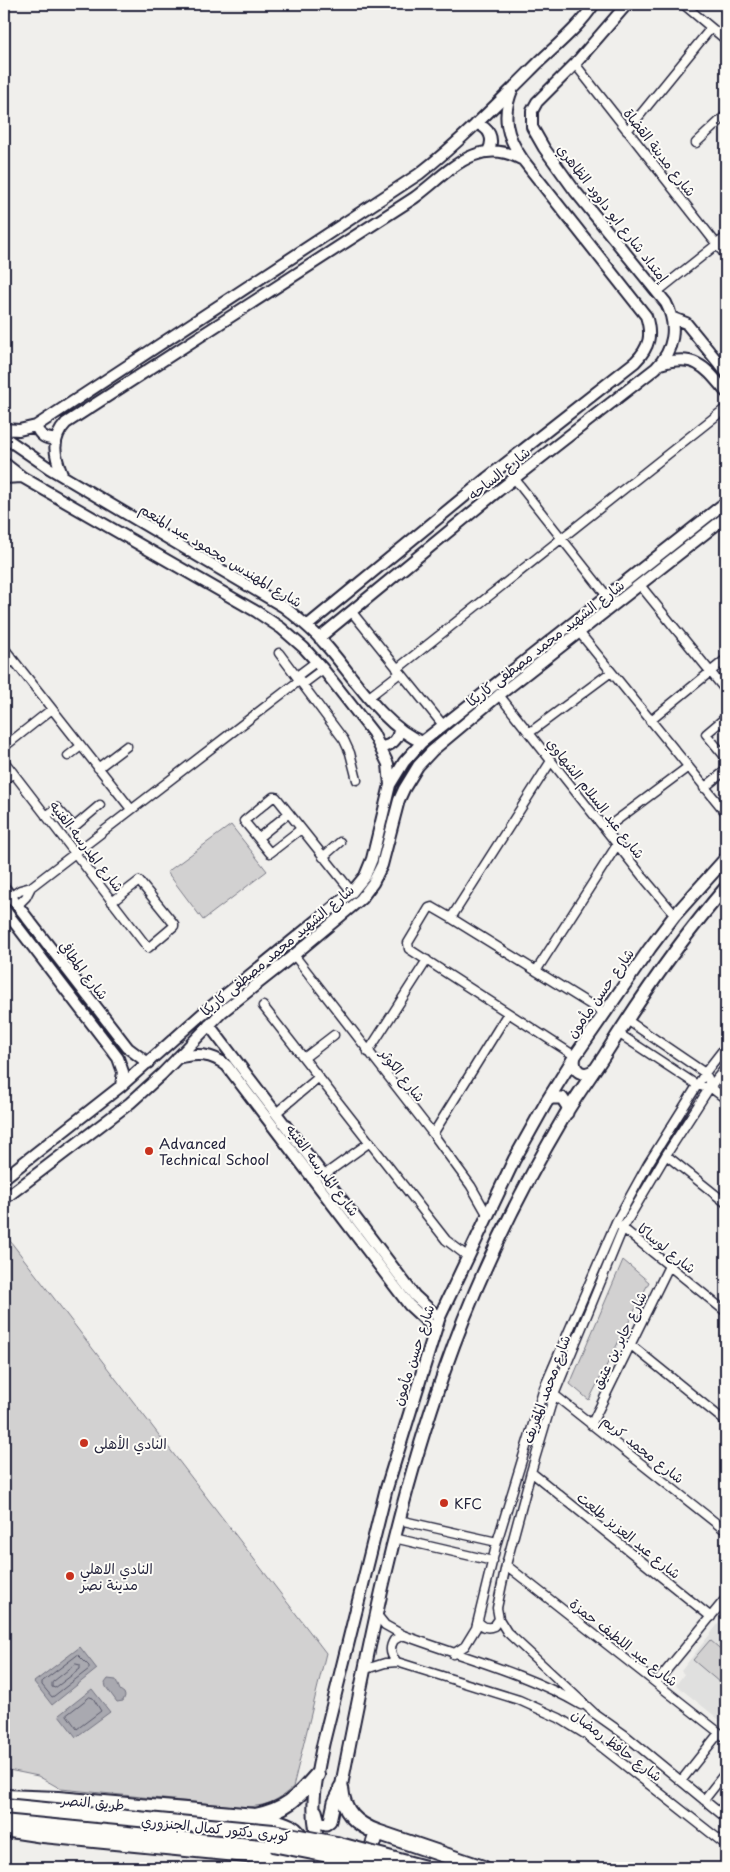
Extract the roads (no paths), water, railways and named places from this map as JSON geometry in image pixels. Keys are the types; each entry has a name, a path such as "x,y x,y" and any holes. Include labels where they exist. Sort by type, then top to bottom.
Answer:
{"highway":[{"name":"طريق النصر","path":"4,1797 58,1799 255,1816 285,1807 297,1798 317,1775"},
{"path":"341,1788 342,1800 347,1811 355,1819 377,1832 483,1868"},
{"name":"كوبرى دكتور كمال الجنزوري","path":"4,1806 273,1832 336,1844 425,1868"},
{"path":"255,1816 285,1824 297,1832 303,1841 304,1847 297,1862"},
{"name":"كوبرى دكتور كمال الجنزوري","path":"4,1821 272,1844 382,1868"},
{"path":"4,1829 43,1835 268,1857 331,1868"},
{"path":"366,1868 377,1832"}],"main road":[{"name":"شارع حسن مأمون","path":"331,1868 316,1837 313,1819 317,1775 386,1490 437,1324 487,1214 547,1101 575,1056 650,948 675,915 726,858"},
{"path":"314,1801 317,1820 326,1824 331,1818 334,1802 341,1788 376,1615 394,1538 420,1444 458,1332 502,1232 567,1113 618,1033 687,933 726,887"},
{"path":"575,1056 574,1068 579,1072 591,1073 595,1069"},
{"path":"547,1101 556,1096 562,1098 568,1107 567,1113"}],"street":[{"path":"4,429 18,430 36,426 400,188 434,162 476,124 584,18 594,4"},
{"name":"إمتداد شارع ابو داوود الظاهري","path":"627,4 575,64 537,102 532,111 532,127 544,148 575,191 666,303 673,318 683,320 689,326 726,372"},
{"path":"683,4 726,40"},
{"path":"627,131 711,28"},
{"name":"شارع مدينة القضاة","path":"575,64 726,256"},
{"path":"513,88 506,107 507,123 514,146 523,160"},
{"path":"696,143 726,115"},
{"path":"476,124 483,126 489,132 492,140 488,151"},
{"path":"62,475 55,456 56,439 66,423 414,198 462,160 488,151 504,152 523,160"},
{"name":"شارع الساحه","path":"307,626 472,490 640,357 647,347 650,328 646,316 523,160"},
{"path":"657,292 726,237"},
{"name":"شارع الساحه","path":"319,638 514,478 660,364 672,341 673,318"},
{"path":"660,364 678,360 700,364 706,368 726,392"},
{"path":"369,697 398,671 561,538 726,408"},
{"path":"36,426 38,432 43,437 56,439"},
{"name":"شارع المهندس محمود عبد المنعم","path":"4,437 62,475 273,599 319,638 389,721 399,730 422,742"},
{"path":"4,463 22,477 257,612 293,638 320,665 373,734 388,764 390,785"},
{"path":"4,478 22,477"},
{"path":"487,478 492,487 498,491"},
{"path":"514,478 606,596"},
{"path":"472,490 480,497 482,504"},
{"name":"شارع الشهيد محمد مصطفى كاريكا","path":"4,1178 121,1086 202,1014 352,892 365,876 372,859 390,785 404,762 422,742 726,502"},
{"name":"شارع الشهيد محمد مصطفى كاريكا","path":"4,1199 124,1108 236,1000 354,906 373,883 386,855 399,800 407,782 432,751 499,695 726,517"},
{"path":"640,585 726,692"},
{"path":"351,611 443,726"},
{"path":"319,616 322,624 330,628"},
{"path":"580,632 726,813"},
{"path":"4,648 130,809"},
{"path":"279,653 344,740 357,780"},
{"path":"650,721 726,659"},
{"path":"4,668 13,660"},
{"path":"10,897 20,890 31,887 130,809 320,665"},
{"path":"529,733 611,672"},
{"name":"شارع عبد السلام الشهاوي","path":"499,695 617,845 675,915"},
{"path":"4,747 52,709"},
{"path":"726,718 706,734 726,758"},
{"path":"381,747 394,741 399,730"},
{"path":"68,756 81,746"},
{"path":"98,768 126,746"},
{"path":"451,918 551,761"},
{"name":"شارع المدرسه الفنيه","path":"4,762 75,853 112,902 148,948 173,929 174,924 139,881 112,902"},
{"path":"605,829 688,767"},
{"path":"704,788 726,770"},
{"path":"4,780 13,773"},
{"path":"301,829 270,853 244,821 275,796 352,892"},
{"path":"46,816 57,808 74,827 100,805"},
{"path":"258,838 289,813"},
{"path":"323,857 340,842"},
{"path":"536,971 617,845"},
{"path":"17,906 26,897 31,887"},
{"name":"شارع المطافي","path":"4,888 133,1053 148,1063"},
{"path":"575,1056 408,947 430,907 451,918 604,1013"},
{"name":"شارع المطافي","path":"4,909 122,1067 123,1077 121,1086"},
{"name":"شارع الكوثر","path":"294,955 433,1134 471,1186 487,1214"},
{"path":"368,1052 427,960"},
{"path":"263,1006 446,1240 467,1256"},
{"path":"433,1134 508,1013"},
{"path":"627,1020 705,1073 710,1087"},
{"name":"شارع المدرسه الفنيه","path":"209,1025 437,1324"},
{"path":"618,1033 697,1085 710,1087 726,1099"},
{"path":"304,1058 334,1035"},
{"path":"112,1052 120,1051 124,1042"},
{"path":"176,1058 196,1054 210,1056 214,1050 224,1044"},
{"name":"شارع محمد المقريف","path":"453,1654 470,1640 478,1621 497,1542 544,1388 616,1222 648,1164 697,1085 726,1046"},
{"name":"شارع المدرسه الفنيه","path":"210,1056 227,1066 408,1305 437,1324"},
{"name":"شارع محمد المقريف","path":"499,1619 497,1608 506,1565 530,1472 554,1395 623,1228 666,1155 710,1087 726,1067"},
{"path":"276,1114 319,1077"},
{"path":"324,1175 370,1142"},
{"path":"666,1155 726,1203"},
{"name":"شارع لوساكا","path":"616,1222 726,1312"},
{"name":"شارع جابر بن عتيق","path":"591,1425 669,1266"},
{"path":"631,1345 726,1422"},
{"name":"شارع محمد كريم","path":"544,1388 726,1531"},
{"name":"شارع عبد العزيز طلعت","path":"530,1472 711,1617"},
{"path":"399,1520 497,1542"},
{"path":"394,1538 493,1560"},
{"name":"شارع عبد اللطيف حمزة","path":"506,1565 726,1738"},
{"path":"656,1683 726,1598"},
{"name":"شارع حافظ رمضان","path":"376,1615 386,1625 403,1635 540,1684 594,1713 625,1735 726,1818"},
{"path":"478,1621 482,1626 488,1628 494,1626 499,1619 507,1632 594,1713"},
{"path":"397,1662 390,1649 394,1640 403,1635"},
{"name":"شارع حافظ رمضان","path":"366,1669 385,1662 397,1662 519,1700 559,1718 585,1734 726,1845"},
{"path":"681,1781 720,1733"},
{"path":"704,1800 726,1772"}],"water":[{"path":"80,1647 97,1669 52,1705 34,1682"},
{"path":"108,1679 116,1680 125,1696 123,1701 117,1702 106,1687 105,1683"},
{"path":"92,1689 110,1712 76,1737 59,1715"}],"place":[{"name":"Advanced Technical School","path":"149,1151"},
{"name":"النادي الأهلى","path":"84,1443"},
{"name":"KFC","path":"444,1503"},
{"name":"النادي الاهلي مدينة نصر","path":"70,1576"}]}
